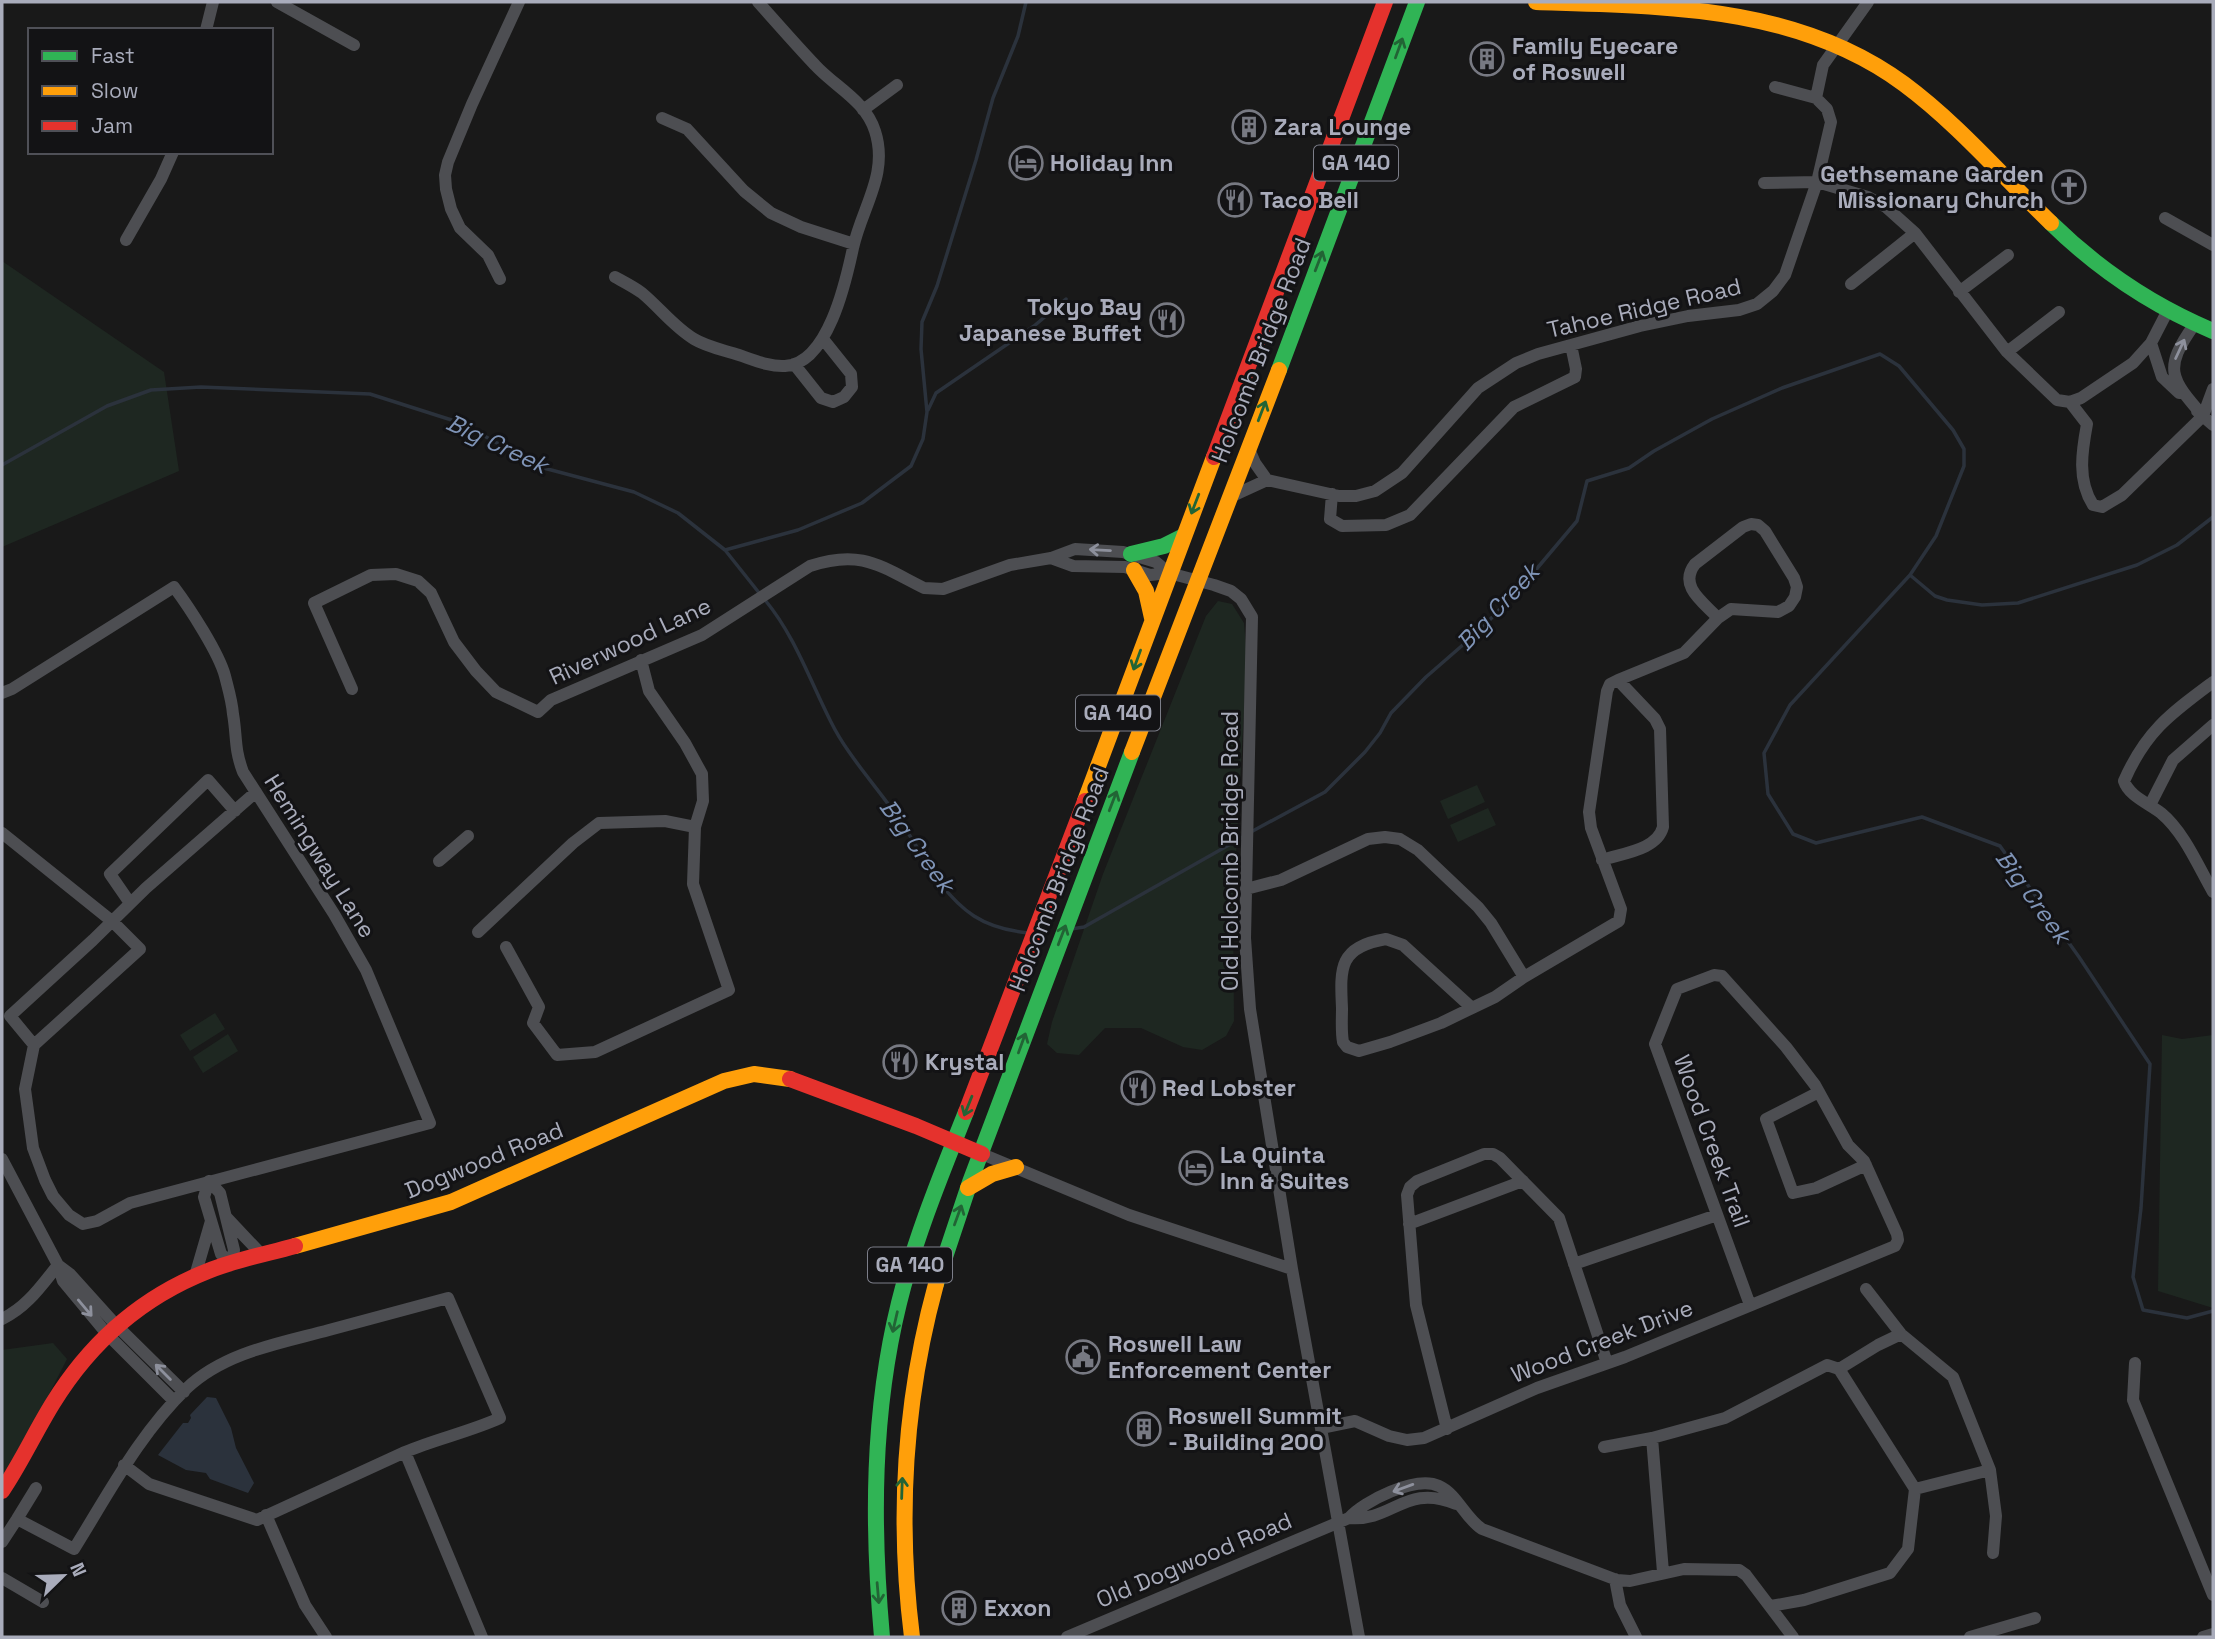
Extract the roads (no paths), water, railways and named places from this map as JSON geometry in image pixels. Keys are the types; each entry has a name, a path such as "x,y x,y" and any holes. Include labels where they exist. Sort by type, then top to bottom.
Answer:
{"main road":[{"path":"1376,2 1378,20"},
{"name":"Holcomb Bridge Road","path":"883,1637 875,1556 874,1503 879,1416 897,1313 915,1250 1385,2"},
{"name":"Holcomb Bridge Road","path":"912,1637 905,1592 902,1508 908,1424 921,1341 931,1300 968,1188 1038,998 1416,2"},
{"path":"1536,2 1733,13 1784,25 1836,44 1880,68 1920,96 2088,259 2126,288 2167,312 2213,331"},
{"path":"1152,618 1146,591 1133,562 1182,537"},
{"name":"Dogwood Road","path":"2,1491 69,1380 112,1329 151,1299 195,1276 232,1264 452,1202 724,1081 754,1074 785,1077 982,1153"},
{"path":"968,1188 992,1174 1016,1167"}],"street":[{"path":"206,28 213,2"},
{"path":"277,2 354,45"},
{"path":"500,279 488,255 460,228 451,209 446,176 448,162 472,104 519,2"},
{"path":"615,277 642,293 695,340 765,364 794,364 811,353 823,339 846,284 854,244 877,183 880,166 875,129 849,93 817,68 758,2"},
{"path":"1775,87 1816,98 1823,65 1868,2"},
{"path":"863,110 897,85"},
{"name":"Tahoe Ridge Road","path":"1267,480 1332,494 1356,496 1375,491 1402,473 1478,388 1516,363 1640,326 1688,316 1739,310 1757,303 1773,291 1784,275 1817,182 1831,122 1827,109 1816,98"},
{"path":"662,118 687,129 744,191 771,213 809,230 854,244"},
{"path":"126,240 172,154"},
{"path":"1764,183 1817,182 1868,197 1894,212 1915,233 2007,352 2057,400 2070,402 2081,398 2133,363 2151,343 2167,312"},
{"path":"2165,218 2213,245"},
{"path":"1851,284 1915,233"},
{"path":"1959,292 2008,256"},
{"path":"2007,352 2059,312"},
{"path":"2194,325 2177,349 2174,373 2182,391 2208,421"},
{"path":"794,364 821,398 833,402 844,397 852,387 851,374 823,339"},
{"path":"2151,343 2162,377 2208,421"},
{"path":"1332,494 1330,519 1342,526 1386,525 1410,515 1514,407 1575,377 1576,369 1570,345"},
{"path":"2070,402 2087,424 2080,460 2087,496 2093,505 2102,507 2122,495 2208,421 2213,389"},
{"path":"1230,497 1267,480 1248,447"},
{"path":"1472,1008 1449,985 1395,941 1377,941 1357,950 1343,964 1340,974 1343,1042 1352,1051 1359,1051 1390,1042 1472,1008 1495,997 1619,921 1621,909 1591,828 1589,812 1606,691 1610,684 1618,680 1684,653 1718,618 1731,609 1778,612 1789,606 1797,587 1794,578 1765,531 1758,525 1743,527 1695,564 1690,572 1690,589 1718,618"},
{"name":"Riverwood Lane","path":"352,690 314,603 371,575 396,574 418,581 431,593 454,642 496,692 538,712 551,700 702,635 810,566 829,559 871,561 924,588 943,589 1010,565 1051,558 1075,549 1106,550 1133,562 1156,562 1169,573"},
{"name":"Old Holcomb Bridge Road","path":"1169,573 1231,591 1241,598 1252,617 1246,889 1250,1009 1292,1269 1321,1428 1343,1520 1359,1637"},
{"name":"Hemingway Lane","path":"2,693 174,587 190,609 225,672 234,715 237,756 243,772 334,914 366,970 430,1123 130,1203 97,1221 83,1224 69,1214 53,1196 33,1148 25,1089 34,1045"},
{"path":"506,947 539,1007 533,1023 557,1055 595,1052 729,990 693,884 695,827 702,801 702,774 685,743 649,691 641,660"},
{"path":"1602,860 1654,843 1661,836 1663,827 1660,729 1655,719 1618,680"},
{"path":"2213,682 2156,727 2136,754 2123,781 2127,790 2164,816 2175,829 2213,891"},
{"path":"2150,805 2173,760 2213,725"},
{"path":"130,903 110,874 208,780 235,811"},
{"path":"2,833 113,922 140,949 34,1045 9,1016 113,922 130,903 256,792"},
{"path":"478,932 573,843 599,823 665,821 695,827"},
{"path":"439,861 468,836"},
{"path":"1246,889 1281,880 1368,839 1401,839 1418,850 1478,907 1524,977"},
{"name":"Wood Creek Trail","path":"1749,1305 1654,1044 1677,989 1714,975 1722,976 1786,1047 1819,1092 1848,1145 1860,1155 1897,1234 1895,1246"},
{"path":"1819,1092 1766,1119 1793,1193 1816,1188 1866,1166"},
{"path":"982,1153 1129,1215 1292,1269"},
{"path":"1447,1429 1416,1305 1407,1195 1410,1187 1417,1181 1484,1154 1493,1154 1500,1158 1559,1218 1607,1363"},
{"path":"2,1159 58,1265 62,1281 179,1396"},
{"path":"209,1181 220,1193 234,1250 232,1264"},
{"path":"209,1181 204,1197 220,1254 232,1264"},
{"path":"1409,1224 1523,1181"},
{"path":"2,1193 16,1188"},
{"path":"1574,1264 1717,1215"},
{"path":"226,1217 263,1255"},
{"path":"195,1276 211,1220"},
{"name":"Wood Creek Drive","path":"1321,1428 1354,1421 1390,1436 1408,1440 1423,1438 1537,1388 1607,1363 1895,1246"},
{"path":"2,1319 28,1302 58,1265"},
{"path":"1866,1289 1901,1334 1953,1377 1990,1470 1996,1516 1993,1553"},
{"path":"17,1519 75,1549 124,1465 179,1396 220,1364 269,1346 447,1298 500,1418 473,1430 426,1443 257,1520 149,1484 124,1465"},
{"path":"1839,1368 1901,1334"},
{"path":"2135,1363 2133,1400 2213,1595"},
{"path":"1604,1447 1652,1438 1725,1418 1827,1365 1839,1368 1915,1489 1908,1549 1890,1573 1804,1600 1771,1606"},
{"path":"1652,1438 1663,1572"},
{"path":"405,1452 482,1637"},
{"path":"1915,1489 1990,1470"},
{"name":"Old Dogwood Road","path":"1067,1637 1343,1520 1358,1508 1415,1484 1439,1486 1471,1522 1482,1529 1615,1579"},
{"path":"2,1542 36,1488"},
{"path":"267,1515 305,1605 326,1637"},
{"path":"1636,1637 1620,1605 1615,1579 1630,1581 1684,1569 1739,1570 1771,1606 1793,1637"},
{"path":"2,1578 43,1602"},
{"path":"1970,1637 2035,1618"},
{"path":"2203,1637 2213,1634"}],"waterway":[{"path":"725,550 798,530 862,503 911,466 923,439 927,412 921,349 922,322 937,286 993,98 1018,36 1026,2"},
{"path":"928,410 936,393 1034,326 1066,299"},
{"name":"Big Creek","path":"1249,833 1325,792 1365,752 1391,713 1426,677 1480,630 1523,585 1577,521 1587,481 1629,468 1712,419 1782,388 1880,354 1899,366 1953,430 1964,449 1964,466 1936,536 1910,575 1790,705 1764,753 1768,794 1793,834 1816,843 1922,817 2000,846 2079,957 2150,1064 2141,1208 2133,1277 2143,1310 2187,1318 2213,1311"},
{"name":"Big Creek","path":"2,465 107,406 151,390 201,387 370,394 461,423 540,467 634,492 678,513 725,550 760,594"},
{"path":"1910,575 1935,596 1947,600 1982,605 2018,603 2137,565 2177,545 2213,517"},
{"name":"Big Creek","path":"765,600 794,644 838,734 899,819 941,884 962,907 980,920 1000,928 1029,933"},
{"name":"Big Creek","path":"1071,929 1084,927 1243,837"}],"place":[{"name":"Family Eyecare of Roswell","path":"1487,59"},
{"name":"Zara Lounge","path":"1249,127"},
{"name":"Holiday Inn","path":"1026,163"},
{"name":"Gethsemane Garden Missionary Church","path":"2069,187"},
{"name":"Taco Bell","path":"1235,200"},
{"name":"Tokyo Bay Japanese Buffet","path":"1167,320"},
{"name":"Krystal","path":"900,1062"},
{"name":"Red Lobster","path":"1138,1088"},
{"name":"La Quinta Inn & Suites","path":"1196,1168"},
{"name":"Roswell Law Enforcement Center","path":"1083,1357"},
{"name":"Roswell Summit - Building 200","path":"1144,1429"},
{"name":"Exxon","path":"959,1608"}]}
